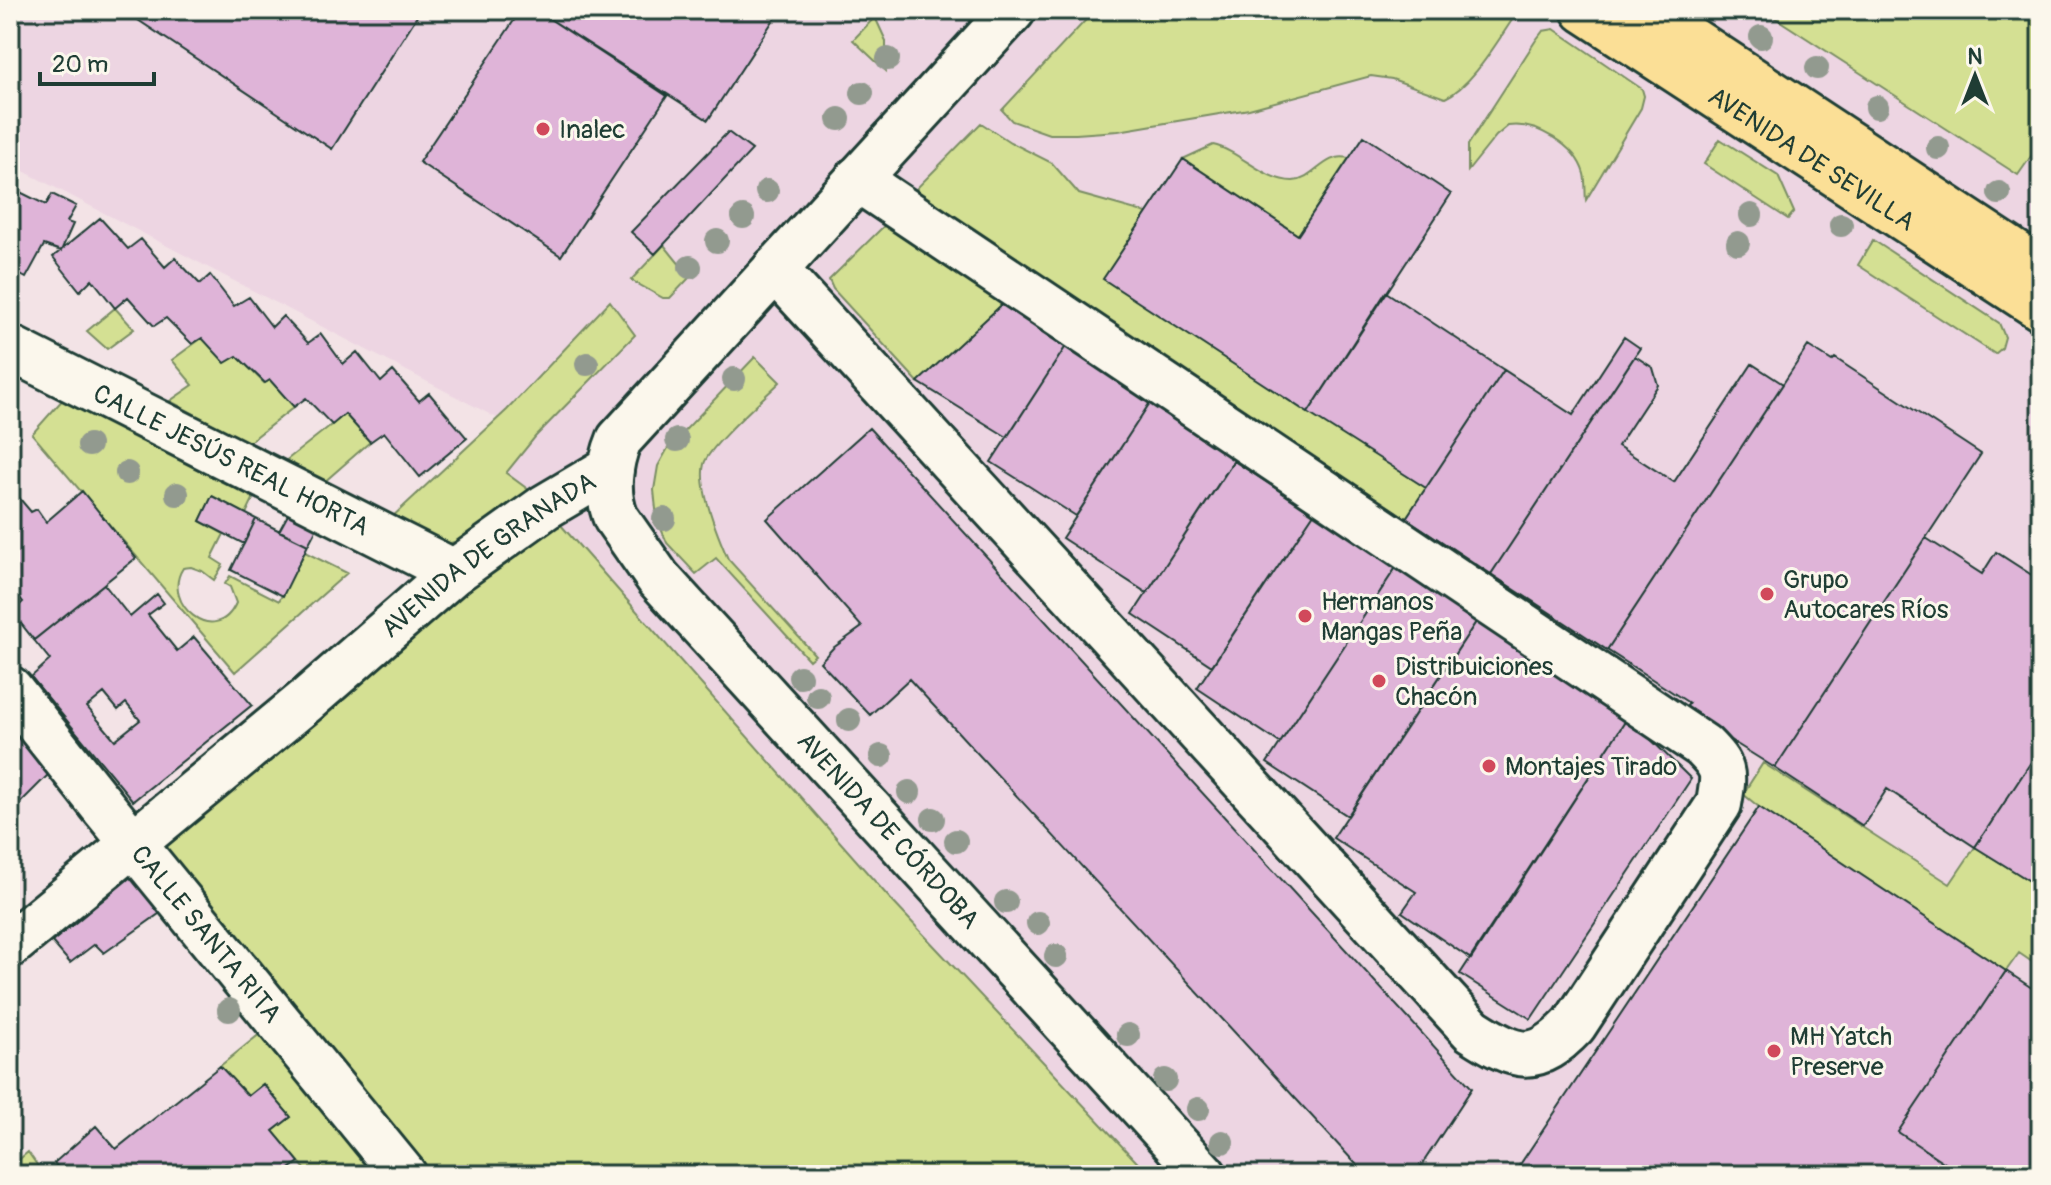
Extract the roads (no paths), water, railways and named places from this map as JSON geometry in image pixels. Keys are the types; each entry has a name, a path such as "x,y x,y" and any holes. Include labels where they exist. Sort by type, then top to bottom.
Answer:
{"main road":[{"name":"AVENIDA DE SEVILLA","path":"1584,10 2041,308"},
{"name":"AVENIDA DE SEVILLA","path":"1646,10 2041,270"}],"street":[{"name":"AVENIDA DE GRANADA","path":"10,945 134,844 454,572 545,507 611,468 619,440 1013,10"},
{"path":"775,269 1472,1030 1500,1048 1521,1054 1542,1052 1574,1025 1719,804 1723,780 1720,763 1703,746 857,179"},
{"name":"CALLE JESÚS REAL HORTA","path":"10,348 454,572"},
{"name":"AVENIDA DE CÓRDOBA","path":"611,468 612,507 616,518 658,578 1204,1175"},
{"name":"CALLE SANTA RITA","path":"10,689 404,1175"}],"place":[{"name":"Inalec","path":"543,129"},
{"name":"Grupo Autocares Ríos","path":"1767,594"},
{"name":"Hermanos Mangas Peña","path":"1305,616"},
{"name":"Distribuiciones Chacón","path":"1379,681"},
{"name":"Montajes Tirado","path":"1489,766"},
{"name":"MH Yatch Preserve","path":"1774,1051"}]}
